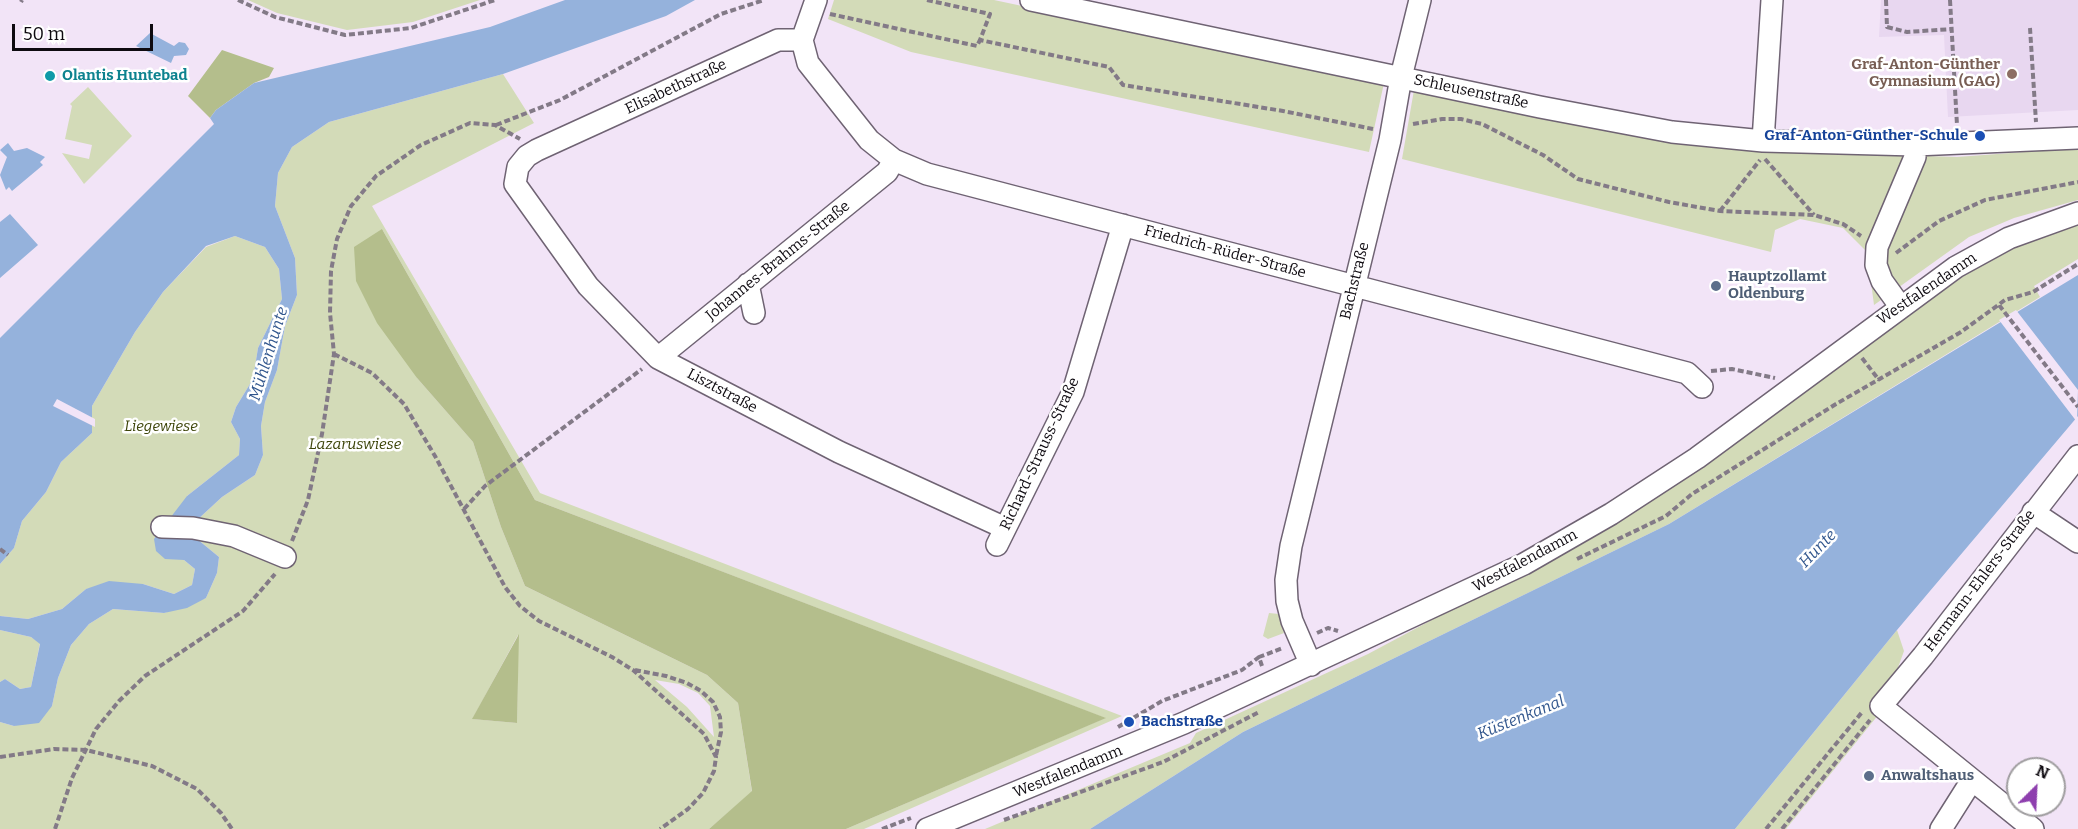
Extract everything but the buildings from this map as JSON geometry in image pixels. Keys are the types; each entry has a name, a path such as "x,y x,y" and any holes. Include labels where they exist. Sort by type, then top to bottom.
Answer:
{"street":[{"name":"Schleusenstraße","path":"1031,0 1672,132 1763,141 1916,145 2078,138"},
{"name":"Bachstraße","path":"1311,665 1292,621 1286,580 1291,546 1390,140 1401,77 1420,0"},
{"path":"1763,141 1772,0"},
{"path":"802,40 814,5"},
{"name":"Elisabethstraße","path":"518,167 527,156 537,150 778,40 802,40"},
{"name":"Friedrich-Rüder-Straße","path":"802,40 807,63 869,140 894,160 927,174 1353,286 1694,380"},
{"path":"1900,306 1882,281 1876,265 1877,247 1915,157 1916,145"},
{"name":"Johannes-Brahms-Straße","path":"658,358 887,172 894,160"},
{"name":"Lisztstraße","path":"518,167 515,184 588,286 658,358 1001,536"},
{"name":"Westfalendamm","path":"927,829 1104,757 1311,665 1524,564 1611,514 1697,458 1798,385 1900,306 1981,252 2027,231 2078,213"},
{"name":"Richard-Strauss-Straße","path":"1001,536 1073,392 1123,225"},
{"path":"748,284 754,313"},
{"name":"Hermann-Ehlers-Straße","path":"1881,706 1923,656 2078,456"},
{"path":"2033,512 2078,542"},
{"path":"162,527 193,528 234,536 285,557"},
{"path":"1881,706 2033,829"},
{"path":"1941,829 1972,780"}],"path":[{"path":"238,0 275,17 345,35 411,28 495,0"},
{"path":"55,829 72,778 96,729 145,676 243,611 263,590 285,557 308,500 322,434 334,354 330,313 331,271 337,239 351,207 376,176 421,145 470,123 495,125 560,100 721,14 764,0"},
{"path":"1886,0 1887,27 1907,32 1952,29"},
{"path":"1950,0 1959,144"},
{"path":"814,5 977,46 980,40"},
{"path":"2030,28 2037,141"},
{"path":"495,125 537,150"},
{"path":"1720,211 1763,157 1814,215"},
{"path":"1877,247 1888,252 1898,252 1939,221 1985,200 2078,182"},
{"path":"1960,332 1999,305 2033,292 2078,264"},
{"path":"1999,305 2078,407"},
{"path":"334,354 372,373 404,404 505,587 520,606 538,621 603,652 633,670 704,734 716,757"},
{"path":"464,509 485,486 658,358"},
{"path":"1694,380 1732,369 1782,379"},
{"path":"0,549 8,555"},
{"path":"633,670 666,676 687,683 701,691 713,702 720,717 721,732 714,771 703,793 688,809 660,829"},
{"path":"1766,829 1860,712 1881,706"},
{"path":"1782,829 1881,706"},
{"path":"0,757 54,749 86,750 152,766 197,789 221,813 232,829"}],"shaded area":[{"name":"Graf-Anton-Günther Gymnasium (GAG)","path":"1881,0 2078,0 2078,110 1948,117 1944,35 1879,37"}],"green space":[{"path":"248,0 480,0 413,22 347,30 277,13"},
{"path":"834,0 994,0 1384,83 1369,152 911,52 828,19"},
{"path":"222,50 274,68 269,77 254,83 216,110 210,118 188,96"},
{"name":"Lazaruswiese","path":"503,74 534,123 372,206 540,493 1122,716 864,829 846,829 1105,718 535,500 382,229 417,378 473,442 501,527 525,586 707,675 738,703 752,792 709,829 0,829 0,722 14,726 52,706 58,678 71,645 89,624 113,609 164,613 206,598 217,573 219,557 191,534 196,521 222,497 255,475 263,455 261,426 265,402 277,370 285,326 297,295 295,258 275,206 278,173 292,147 329,122","holes":["518,635 517,723 473,719 473,718","655,680 679,684 698,693 710,706 714,737 687,707"]},
{"path":"88,87 132,136 84,184 62,153 89,159 92,145 65,139 72,106 70,104"},
{"path":"1414,90 1782,151 1957,157 2078,148 2078,200 2014,218 1969,237 1874,305 1867,252 1843,228 1800,219 1775,230 1771,252 1402,159"},
{"path":"2078,223 2078,259 2034,286 2040,297 1669,524 1243,732 1090,829 985,829 1190,743 1196,733 1368,654 1632,513 1979,265 2019,243"},
{"path":"382,229 535,500 1106,718 846,829 709,829 752,791 738,703 707,675 525,586 501,527 473,442 417,378 377,323 356,281 354,247"},
{"name":"Liegewiese","path":"235,236 265,247 279,269 282,299 258,348 253,379 236,407 231,422 240,439 239,455 187,496 184,560 195,569 192,585 174,594 143,584 86,589 62,609 28,619 0,616 0,564 14,548 22,521 46,492 61,462 92,433 92,406 135,332 163,292 206,247"},
{"path":"1269,613 1279,614 1284,633 1268,639 1263,636"},
{"path":"0,630 31,637 40,643 31,687 20,689 5,679 0,682"},
{"path":"1897,630 1904,651 1883,709 1786,829 1735,829"},
{"path":"519,634 517,723 472,719"}],"water":[{"name":"Mühlenhunte","path":"565,0 695,0 666,16 503,74 329,122 292,147 278,173 275,206 295,258 297,295 285,326 277,370 265,402 261,426 263,455 255,475 222,497 196,521 191,534 219,557 217,573 206,598 187,608 164,613 113,609 89,624 71,645 58,678 52,706 39,723 14,726 0,722 0,682 5,679 20,689 31,687 40,644 31,637 0,630 0,616 28,619 62,609 86,589 109,581 143,584 174,594 192,585 195,569 184,560 165,559 156,551 154,539 187,496 239,455 240,439 231,422 236,407 253,379 258,348 282,299 279,269 265,247 235,236 206,246 163,292 135,332 92,406 92,433 61,462 46,492 22,521 14,548 0,564 0,338 214,124 210,118 216,110 254,83 490,27"},
{"path":"150,33 174,46 179,42 185,43 189,49 186,55 174,56 171,63 136,46"},
{"path":"8,143 14,151 27,148 45,157 40,162 43,165 12,191 9,187 6,190 0,175 7,157 0,150"},
{"path":"10,214 38,245 0,278 0,222"},
{"path":"2078,275 2078,416 1897,630 1735,829 1090,829 1243,732 1669,524"}],"pier":[{"path":"2016,310 2078,390 2077,422 1999,320"},
{"path":"57,399 95,419 95,427 53,406"}],"place":[{"name":"Graf-Anton-Günther Gymnasium (GAG)","path":"2012,74"},
{"name":"Olantis Huntebad","path":"50,76"},
{"name":"Graf-Anton-Günther-Schule","path":"1980,136"},
{"name":"Hauptzollamt Oldenburg","path":"1716,286"},
{"name":"Bachstraße","path":"1129,722"},
{"name":"Anwaltshaus","path":"1869,776"}],"water label":[{"name":"Hunte","path":"1818,549"},
{"name":"Küstenkanal","path":"1521,718"}]}
